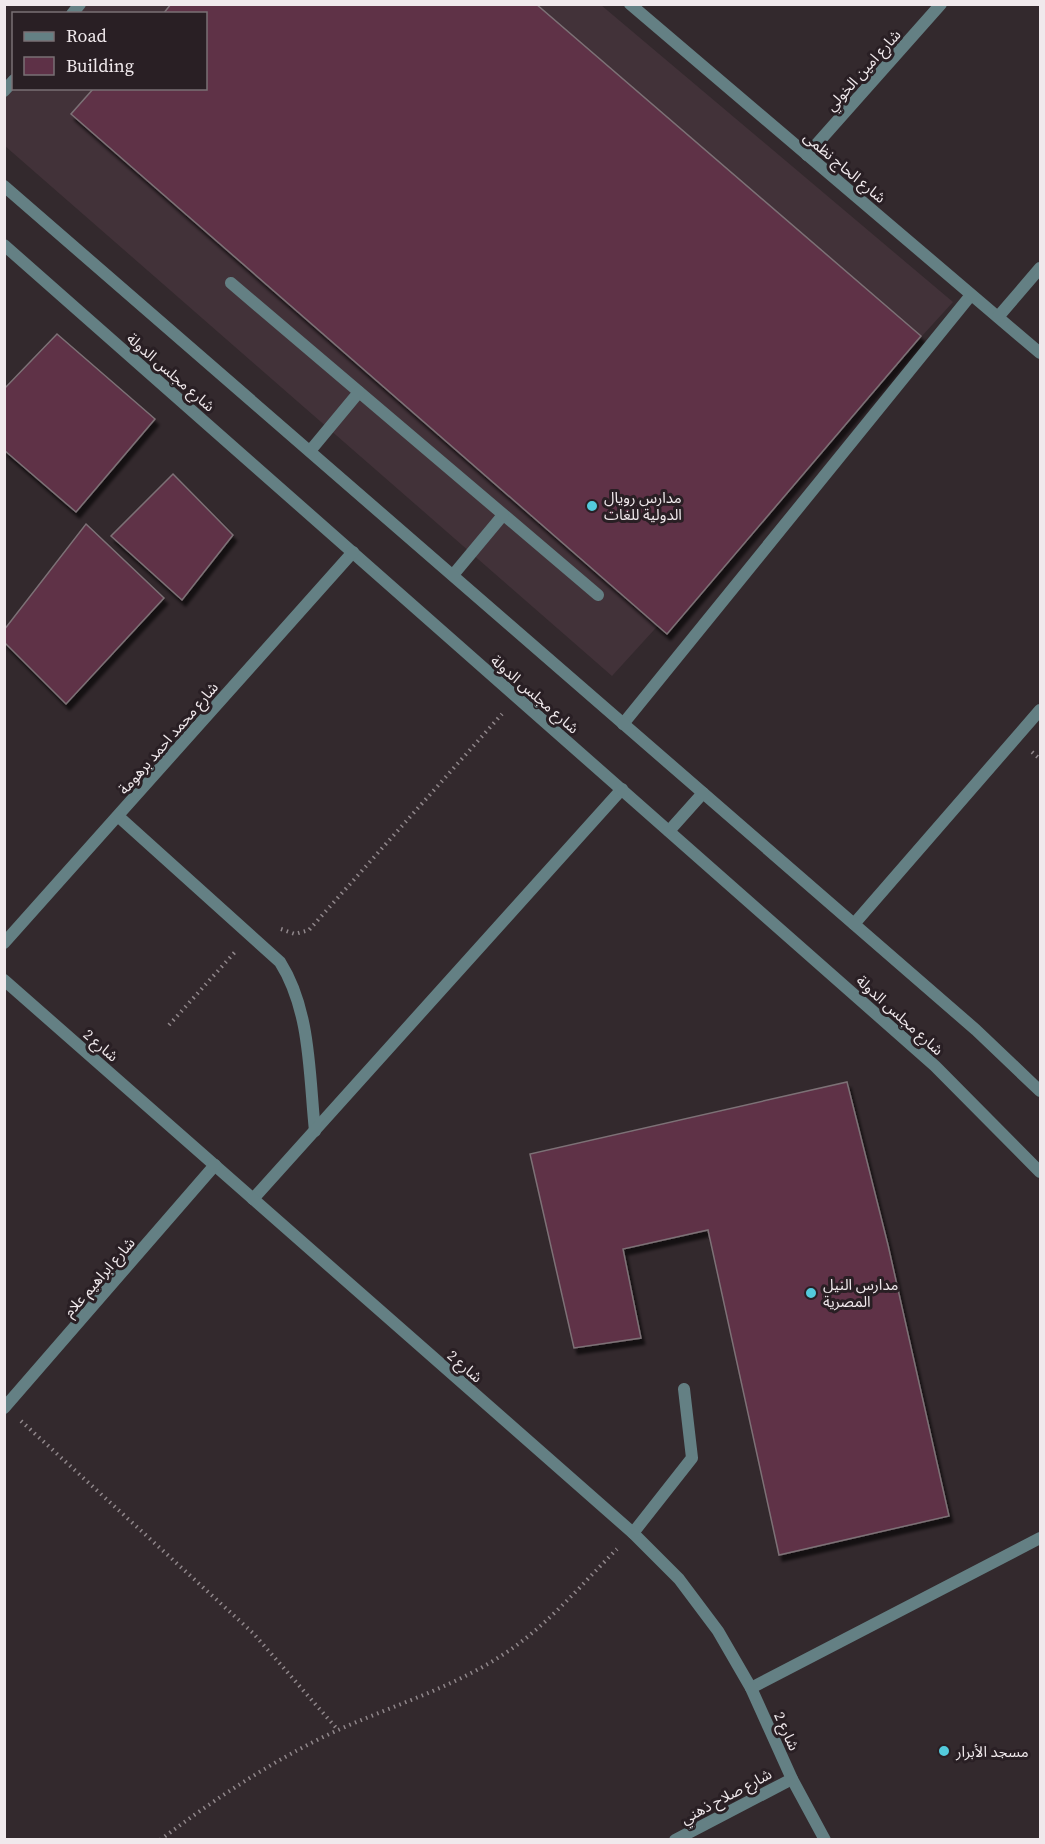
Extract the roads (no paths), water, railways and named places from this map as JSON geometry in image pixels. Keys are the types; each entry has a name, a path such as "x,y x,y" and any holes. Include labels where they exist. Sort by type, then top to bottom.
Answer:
{"street":[{"name":"شارع الحاج نظمى","path":"630,4 1041,353"},
{"name":"شارع امين الخولي","path":"807,155 941,4"},
{"name":"شارع مجلس الدولة","path":"4,186 854,924 1041,1091"},
{"name":"شارع مجلس الدولة","path":"4,245 935,1066 1041,1172"},
{"path":"998,317 1041,268"},
{"path":"231,283 598,595"},
{"path":"623,723 972,294"},
{"path":"310,451 359,392"},
{"path":"453,576 503,515"},
{"name":"شارع محمد احمد برهومة","path":"4,943 353,552"},
{"path":"854,924 1041,710"},
{"path":"254,1199 621,789"},
{"path":"669,831 703,793"},
{"path":"118,817 280,962 293,982 302,1011 315,1131"},
{"name":"شارع 2","path":"4,980 633,1533 679,1579 718,1631 751,1688 792,1779 825,1839"},
{"name":"شارع ابراهيم علام","path":"5,1407 215,1165"},
{"path":"633,1533 692,1458 684,1389"},
{"path":"751,1688 1041,1538"},
{"name":"شارع صلاح ذهني","path":"675,1839 792,1779"}],"place":[{"name":"مدارس رويال الدولية للغات","path":"592,506"},
{"name":"مدارس النيل المصرية","path":"811,1293"},
{"name":"مسجد الأبرار","path":"944,1751"}]}
